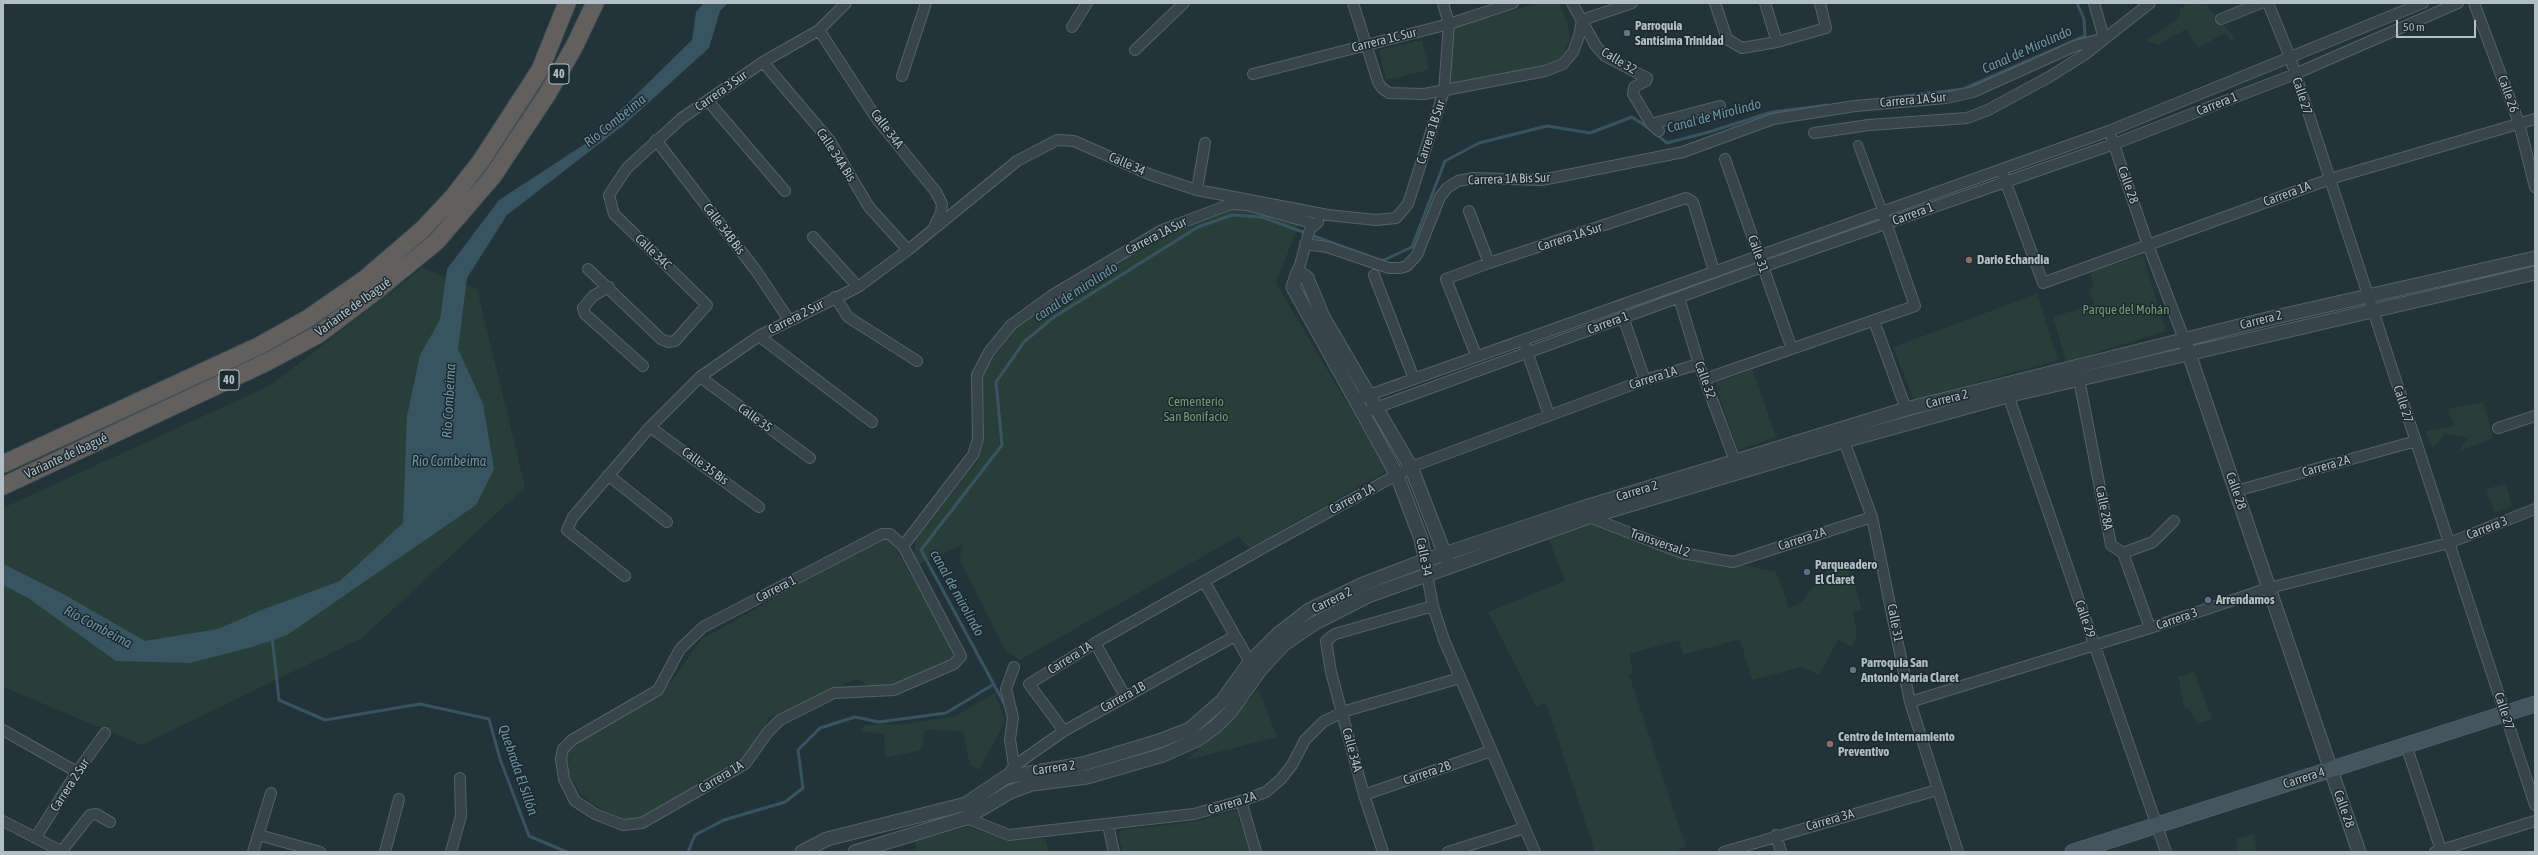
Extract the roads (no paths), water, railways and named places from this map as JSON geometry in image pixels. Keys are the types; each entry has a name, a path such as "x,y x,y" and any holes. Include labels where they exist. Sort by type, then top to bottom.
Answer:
{"highway":[{"name":"Variante de Ibagué","path":"3,464 259,346 307,319 365,279 422,230 453,197 512,116 540,70 566,3"},
{"name":"Variante de Ibagué","path":"3,486 267,362 319,334 376,292 436,242 493,176 552,86 575,45 595,3"}],"main road":[{"name":"Carrera 4","path":"2073,852 2535,704"}],"street":[{"name":"Carrera 3 Sur","path":"609,195 627,168 656,140 682,118 708,102 763,62 819,30 846,3"},
{"path":"902,76 926,3"},
{"path":"1072,27 1087,3"},
{"path":"1135,50 1184,3"},
{"path":"1353,3 1378,82 1382,88 1389,93 1424,94 1444,92 1449,24 1443,3"},
{"name":"Carrera 1C Sur","path":"1253,74 1449,24 1513,3"},
{"name":"Calle 32","path":"1572,3 1590,38 1605,56 1647,78 1646,81 1634,87 1633,94 1651,124 1658,131"},
{"path":"1582,20 1632,3"},
{"path":"1715,3 1727,40 1742,48 1777,42 1826,28 1820,3"},
{"path":"1764,3 1777,42"},
{"path":"2094,3 2104,38"},
{"name":"Carrera 1A Sur","path":"1814,133 1869,125 1967,118 1988,110 2049,77 2150,3"},
{"path":"2221,19 2236,8 2261,3"},
{"name":"Calle 27","path":"2268,3 2290,57 2535,805"},
{"name":"Carrera 1","path":"1355,400 1476,355 1882,210 2109,131 2423,3"},
{"name":"Carrera 1","path":"1363,413 1762,267 2114,144 2295,74 2458,3"},
{"name":"Calle 26","path":"2474,3 2519,123 2535,187"},
{"name":"Carrera 1B Sur","path":"1197,190 1328,215 1376,220 1396,218 1403,212 1408,204 1444,92 1545,71 1560,65 1573,52 1579,36 1582,20"},
{"name":"Calle 34A","path":"819,30 877,119 936,192 942,204 941,213 932,229"},
{"name":"Carrera 1A Sur","path":"1715,140 1773,119 1855,106 1946,98 1973,92 2076,46 2104,38"},
{"name":"Calle 34A Bis","path":"763,62 830,141 869,207 908,250"},
{"path":"708,102 785,192"},
{"path":"1651,124 1720,106"},
{"name":"Carrera 1A","path":"2005,181 2043,283 2330,178 2535,119"},
{"name":"Calle 28","path":"2109,131 2148,245 2184,339 2359,852"},
{"name":"Calle 34B Bis","path":"656,140 757,272 789,320"},
{"name":"Carrera 2 Sur","path":"625,576 567,530 573,517 650,427 700,377 759,336 835,297 858,287 908,250 1017,161 1057,140"},
{"name":"Calle 34","path":"1057,140 1074,141 1151,174 1197,190"},
{"name":"Carrera 1A Bis Sur","path":"1305,241 1389,268 1400,268 1407,266 1418,255 1440,198 1447,188 1458,181 1474,178 1542,180 1653,160 1684,152 1715,140"},
{"path":"1197,190 1204,143"},
{"path":"1705,379 1915,306 1858,145"},
{"name":"Calle 31","path":"1725,159 1792,349"},
{"path":"2002,169 2005,181"},
{"name":"Calle 34C","path":"609,195 614,214 707,305 675,341 668,342 661,339 609,287"},
{"name":"Carrera 1A Sur","path":"1476,355 1446,279 1686,198 1692,202 1714,271"},
{"name":"Carrera 1A Sur","path":"902,546 972,455 978,440 977,375 989,352 1012,325 1050,296 1162,230 1231,204 1247,205 1312,226"},
{"path":"1469,211 1489,264"},
{"path":"1312,226 1328,215"},
{"name":"Calle 34","path":"1312,226 1305,241 1293,287 1397,475 1421,539 1426,560 1432,606 1460,678 1535,852"},
{"path":"813,237 858,287"},
{"name":"Carrera 2","path":"802,852 827,839 966,804 1006,777 1083,764 1159,741 1190,729 1222,701 1250,662 1277,635 1309,610 1363,584 1426,560 1447,560 1844,441 2006,390 2184,339 2368,295 2535,258"},
{"path":"588,269 609,287 593,296 583,308 585,314 643,366"},
{"name":"Calle 34","path":"1298,272 1307,278 1323,317 1375,408 1412,467 1447,560"},
{"name":"Carrera 2","path":"855,852 966,818 1010,792 1032,784 1087,777 1163,755 1198,740 1215,728 1231,711 1260,670 1290,640 1315,623 1368,596 1427,575 1447,560 1735,461 1906,409 2006,390 2079,379 2372,309 2535,273"},
{"path":"1374,275 1414,379"},
{"path":"835,297 848,317 917,361"},
{"name":"Calle 32","path":"1679,298 1699,364 1735,461"},
{"path":"1623,317 1645,380"},
{"path":"2267,319 2272,333"},
{"path":"1874,321 1906,409"},
{"path":"759,336 872,422"},
{"path":"1523,339 1549,414"},
{"name":"Carrera 1A","path":"1064,731 1029,684 1095,643 1270,544 1412,467 1549,414 1645,380 1699,364"},
{"name":"Calle 35","path":"700,377 810,458"},
{"name":"Calle 28A","path":"2079,379 2111,545 2123,553 2150,628"},
{"name":"Calle 29","path":"2006,390 2166,852"},
{"path":"2498,428 2535,416"},
{"name":"Calle 35 Bis","path":"650,427 759,506"},
{"name":"Calle 31","path":"1844,441 1872,517 1910,702 1958,852"},
{"name":"Carrera 2A","path":"2236,491 2416,441"},
{"path":"608,475 667,522"},
{"name":"Carrera 3","path":"1910,702 2094,646 2269,588 2449,543 2535,509"},
{"name":"Transversal 2","path":"1589,517 1682,553 1733,562"},
{"name":"Carrera 2A","path":"1733,562 1872,517"},
{"path":"2123,553 2153,542 2174,521"},
{"name":"Carrera 1","path":"623,825 595,814 575,801 564,779 561,758 563,749 572,740 658,690 680,649 703,627 882,534 890,534 902,546"},
{"name":"Carrera 1A","path":"623,825 642,823 745,764 768,732 780,720 834,693 894,690 954,664 961,656 902,546"},
{"path":"1204,581 1250,662"},
{"name":"Calle 34A","path":"1383,852 1364,795 1325,647 1326,641 1335,634 1432,606"},
{"name":"Carrera 1B","path":"1014,766 1064,731 1235,636"},
{"path":"1095,643 1125,696"},
{"path":"1006,777 1014,766 1010,739 1013,718 1006,689 1014,667"},
{"name":"Carrera 2A","path":"966,818 1008,835 1108,825 1194,814 1241,801 1266,792 1276,784 1292,765 1305,740 1323,722 1342,712 1460,678"},
{"path":"3,730 77,772"},
{"name":"Carrera 2 Sur","path":"36,837 77,772 105,733"},
{"path":"2406,745 2438,851 2535,821"},
{"name":"Carrera 2B","path":"1364,795 1491,751"},
{"path":"451,852 461,816 460,778"},
{"name":"Carrera 3A","path":"1724,852 1776,835 1937,790"},
{"path":"253,852 271,793"},
{"path":"385,852 399,799"},
{"path":"1241,801 1256,852"},
{"path":"61,852 90,815 96,814 110,822"},
{"path":"3,821 36,837 57,849 58,852"},
{"path":"1108,825 1114,852"},
{"path":"1448,852 1524,828"},
{"path":"259,835 318,852"},
{"path":"1776,835 1781,852"}],"water":[{"name":"Rio Combeima","path":"704,3 728,3 720,11 709,48 625,124 507,215 467,278 458,349 483,404 494,469 476,505 287,635 252,647 190,663 116,661 28,598 3,585 3,564 65,595 145,641 218,629 264,609 340,581 403,523 407,416 420,355 440,320 447,269 499,200 588,142 692,40 696,12"}],"waterway":[{"name":"Canal de Mirolindo","path":"1889,98 1963,89 2085,36 2084,19 2077,3"},
{"name":"Canal de Mirolindo","path":"1656,134 1667,143 1709,132 1772,112 1828,105"},
{"name":"canal de mirolindo","path":"1005,705 921,550 1002,445 996,382 1024,342 1054,317 1198,227 1232,215 1262,217 1382,261 1412,247 1445,161 1479,143 1547,126 1590,133 1632,117 1650,129"},
{"name":"Quebrada El Sillón","path":"272,637 279,700 325,720 420,704 489,719 500,759 529,836 567,852"},
{"name":"Quebrada El Sillón","path":"688,852 695,835 724,820 785,802 803,788 798,750 820,728 855,717 879,722 946,713 994,684"}],"place":[{"name":"Parroquia Santísima Trinidad","path":"1627,33"},
{"name":"Dario Echandia","path":"1969,260"},
{"name":"Parqueadero El Claret","path":"1807,572"},
{"name":"Arrendamos","path":"2208,600"},
{"name":"Parroquia San Antonio María Claret","path":"1853,670"},
{"name":"Centro de Internamiento Preventivo","path":"1830,744"}],"water label":[{"name":"Río Combeima","path":"615,121"},
{"name":"Río Combeima","path":"449,401"},
{"name":"Río Combeima","path":"98,627"}],"park label":[{"name":"Parque del Mohán","path":"2126,310"},
{"name":"Cementerio San Bonifacio","path":"1196,410"}]}
